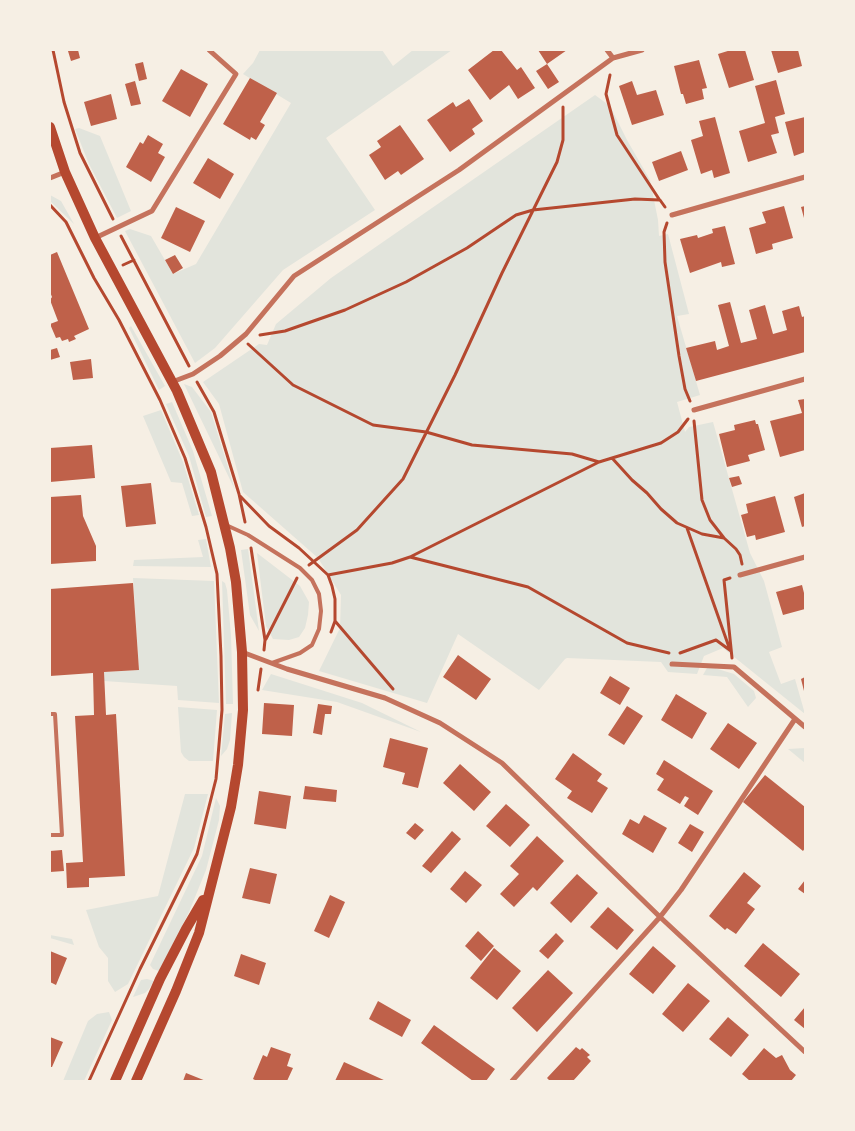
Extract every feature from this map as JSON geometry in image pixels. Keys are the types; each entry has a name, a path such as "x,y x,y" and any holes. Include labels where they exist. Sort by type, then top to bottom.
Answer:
{"main road":[{"path":"50,127 66,172 95,238 172,382 211,472 225,524 236,582 242,652 243,710 238,765 231,807 199,933 162,1024 136,1081"},
{"path":"115,1081 160,979 186,929 208,893"}],"street":[{"path":"95,238 152,211 236,74 209,50"},
{"path":"607,50 613,58"},
{"path":"172,382 193,374 220,356 246,334 294,276 459,170 613,58 642,50"},
{"path":"50,178 66,172"},
{"path":"672,215 805,178"},
{"path":"694,410 805,379"},
{"path":"740,575 805,557"},
{"path":"242,652 287,669 385,698 440,723 502,763 660,917 805,1052"},
{"path":"672,664 734,667 805,727"},
{"path":"512,1081 660,917 794,719"}],"lane":[{"path":"225,524 248,535 301,570 312,580 320,594 322,611 320,629 312,645 300,653 272,663"},
{"path":"50,714 56,714 62,834 50,835"}],"path":[{"path":"53,50 64,102 80,153 117,228 214,412 248,535"},
{"path":"613,58 606,94 617,135 672,215"},
{"path":"265,640 301,570 357,530 403,479 557,162 563,140 563,94"},
{"path":"241,338 285,331 345,310 406,282 467,248 516,215 533,210 635,199 660,200"},
{"path":"50,205 66,222 94,278 119,320 160,400 185,458 206,527 217,574 221,647 222,710 216,779 197,854 140,969 89,1081"},
{"path":"241,338 293,385 373,425 426,432 472,445 572,454 599,462"},
{"path":"238,494 269,526 299,548 328,574 392,563 410,557 599,462 660,442 678,432 694,410"},
{"path":"612,458 677,523 702,534 724,538"},
{"path":"687,528 734,667"},
{"path":"410,557 528,587 628,642 674,655 716,640 730,651"},
{"path":"730,651 724,580 740,575"},
{"path":"335,621 394,690"}],"shaded area":[{"path":"260,50 382,50 393,66 413,50 452,50 326,138 375,210 283,270 215,348 195,363 125,231 130,229 151,236 173,274 196,264 291,103 243,74 253,63"},
{"path":"595,95 610,106 650,180 658,220 659,236 668,234 689,314 677,316 700,395 677,402 685,432 689,427 713,422 750,553 764,581 782,647 769,652 781,684 795,679 805,714 723,648 704,656 697,674 668,672 661,662 567,658 539,690 458,634 427,703 319,671 340,628 341,595 318,558 243,492 219,404 203,382 259,344 267,345 276,324 331,278"},
{"path":"79,128 100,136 131,211 117,218 89,164 75,129"},
{"path":"50,195 61,201 74,224 50,201"},
{"path":"131,326 165,386 159,390 129,328"},
{"path":"184,384 192,387 211,412 235,490"},
{"path":"172,402 193,451 212,516 206,517 189,456 166,404"},
{"path":"161,410 183,462 199,515 192,516 182,483 171,482 143,416"},
{"path":"206,539 211,567 133,566 134,560 203,557 198,540"},
{"path":"248,549 259,631 250,615 241,550"},
{"path":"257,553 300,586 309,602 305,628 299,637 289,640 273,639 266,626"},
{"path":"133,578 214,581 219,703 178,700 177,686 104,681 104,672 139,670"},
{"path":"222,581 225,583 227,590 231,635 233,704 226,704"},
{"path":"708,666 734,674 754,691 756,698 748,707 727,677 703,675"},
{"path":"271,674 362,703 421,732 337,702 262,690"},
{"path":"178,707 217,710 213,761 189,761 184,757 181,752"},
{"path":"232,713 230,740 227,749 221,756 225,714"},
{"path":"805,748 805,763 788,749"},
{"path":"185,794 208,794 194,848 128,984 115,992 108,981 108,958 99,947 86,910 158,896"},
{"path":"216,798 220,806 219,820 206,870 189,912 159,971 153,969 150,965 202,856"},
{"path":"50,935 72,939 74,945 50,938"},
{"path":"141,980 154,981 149,989 145,993 133,997"},
{"path":"109,1012 112,1020 84,1081 63,1081 88,1021 97,1014"}],"building":[{"path":"78,50 80,58 71,61 68,51"},
{"path":"494,50 501,50 517,70 521,67 535,88 518,99 509,85 490,100 468,70"},
{"path":"538,50 567,50 547,64"},
{"path":"731,50 745,50 754,80 729,88 718,54"},
{"path":"771,50 798,50 802,66 778,73"},
{"path":"699,60 707,88 702,89 704,99 686,104 683,94 681,94 674,66"},
{"path":"143,62 147,79 139,81 135,64"},
{"path":"547,64 559,82 548,89 536,71"},
{"path":"181,69 208,84 190,117 162,101"},
{"path":"250,78 277,93 260,122 265,125 256,140 251,137 250,140 223,124"},
{"path":"776,80 785,114 775,117 779,133 771,135 777,153 748,162 739,131 765,123 755,86"},
{"path":"135,81 141,104 131,106 125,84"},
{"path":"632,81 637,95 656,90 664,115 632,125 619,86"},
{"path":"111,94 117,119 91,126 84,102"},
{"path":"469,99 483,121 472,129 475,134 450,152 427,120 453,102 456,107"},
{"path":"715,117 730,173 714,178 712,170 701,174 691,140 703,136 699,121"},
{"path":"805,117 805,152 794,156 785,122"},
{"path":"400,125 424,159 401,175 398,171 385,180 369,155 381,147 377,141"},
{"path":"148,135 163,144 158,153 165,157 151,182 126,167 140,142 143,144"},
{"path":"681,151 688,170 659,181 652,162"},
{"path":"208,158 234,174 220,199 193,183"},
{"path":"784,206 793,238 772,244 773,249 756,254 749,228 766,223 762,212"},
{"path":"805,206 805,218 804,218 801,207"},
{"path":"176,207 205,221 190,252 161,238"},
{"path":"725,226 735,264 722,267 721,262 690,273 680,239 697,235 698,238 713,233 712,229"},
{"path":"57,252 89,329 74,336 76,339 69,342 68,339 62,341 60,337 56,338 50,324 58,321 50,300 52,297 50,292 50,255"},
{"path":"175,255 183,268 173,274 165,260"},
{"path":"730,302 741,343 757,339 749,310 765,305 773,334 787,330 782,311 799,306 802,317 805,316 805,352 696,381 686,348 715,341 717,350 729,346 718,305"},
{"path":"57,348 60,357 50,360 50,350"},
{"path":"91,359 93,378 73,380 70,362"},
{"path":"805,399 805,450 780,457 770,421 802,413 798,400"},
{"path":"755,420 756,424 758,424 765,450 748,455 750,461 727,467 719,434 735,430 734,425"},
{"path":"92,445 95,478 50,482 50,448"},
{"path":"739,476 742,484 732,487 729,478"},
{"path":"151,483 156,524 126,527 121,486"},
{"path":"805,493 805,526 802,527 794,497"},
{"path":"81,495 83,516 96,546 96,561 50,564 50,497"},
{"path":"775,496 785,532 756,540 755,535 747,537 741,515 748,513 746,504"},
{"path":"133,583 139,670 104,672 106,715 116,714 125,876 89,878 89,887 67,888 66,863 83,862 75,716 94,715 93,673 50,676 50,589"},
{"path":"802,585 805,609 783,615 776,592"},
{"path":"458,655 491,679 476,700 443,677"},
{"path":"610,676 630,688 620,705 600,693"},
{"path":"805,677 805,691 804,691 801,679"},
{"path":"676,694 707,713 692,739 661,720"},
{"path":"264,703 294,705 292,736 262,734"},
{"path":"318,704 332,706 331,714 325,714 322,735 313,733"},
{"path":"627,706 643,716 624,745 608,735"},
{"path":"728,723 757,743 739,769 710,749"},
{"path":"390,738 428,748 418,788 402,784 405,773 383,767"},
{"path":"573,753 602,774 597,781 608,788 592,813 567,798 572,791 555,779"},
{"path":"664,760 713,791 698,815 684,806 689,798 685,796 680,804 657,790 664,779 656,774"},
{"path":"460,764 491,792 474,811 443,783"},
{"path":"765,775 805,807 805,848 803,851 743,802"},
{"path":"305,786 337,790 336,802 303,799"},
{"path":"259,791 291,796 286,829 254,824"},
{"path":"506,804 530,825 510,847 486,826"},
{"path":"644,815 667,828 653,853 622,834 630,819 639,824"},
{"path":"415,823 424,830 415,840 406,833"},
{"path":"690,824 704,832 692,852 678,843"},
{"path":"452,831 461,839 431,873 422,866"},
{"path":"537,836 564,861 537,891 533,887 514,907 500,894 519,874 510,866"},
{"path":"62,850 64,871 50,872 50,851"},
{"path":"250,868 277,874 270,904 242,898"},
{"path":"465,871 482,885 466,903 450,889"},
{"path":"744,872 761,886 747,903 755,909 736,934 727,928 725,930 709,916"},
{"path":"577,874 598,893 571,923 550,903"},
{"path":"805,880 805,894 798,889"},
{"path":"330,895 345,902 329,938 314,931"},
{"path":"608,907 634,930 617,950 590,927"},
{"path":"478,931 494,946 481,961 465,946"},
{"path":"556,933 564,941 548,959 539,951"},
{"path":"763,943 800,974 781,997 744,966"},
{"path":"653,946 676,966 653,994 629,974"},
{"path":"494,948 521,971 497,1000 470,978"},
{"path":"50,951 67,958 56,985 50,982"},
{"path":"241,954 266,963 259,985 234,976"},
{"path":"548,970 573,993 537,1032 512,1008"},
{"path":"688,983 710,1001 683,1032 662,1014"},
{"path":"378,1001 411,1020 402,1037 369,1019"},
{"path":"805,1007 805,1029 794,1020"},
{"path":"728,1017 749,1035 731,1057 709,1039"},
{"path":"434,1025 495,1069 486,1081 473,1081 421,1043"},
{"path":"50,1037 63,1042 52,1067 50,1067"},
{"path":"271,1047 291,1054 287,1066 293,1068 287,1081 257,1081 253,1079 263,1055 267,1057"},
{"path":"576,1047 580,1050 582,1048 590,1055 587,1057 591,1061 573,1081 550,1081 547,1078"},
{"path":"764,1048 776,1058 782,1055 790,1070 796,1075 791,1081 750,1081 742,1074"},
{"path":"344,1062 386,1081 335,1081"},
{"path":"186,1073 206,1081 183,1081"}]}
